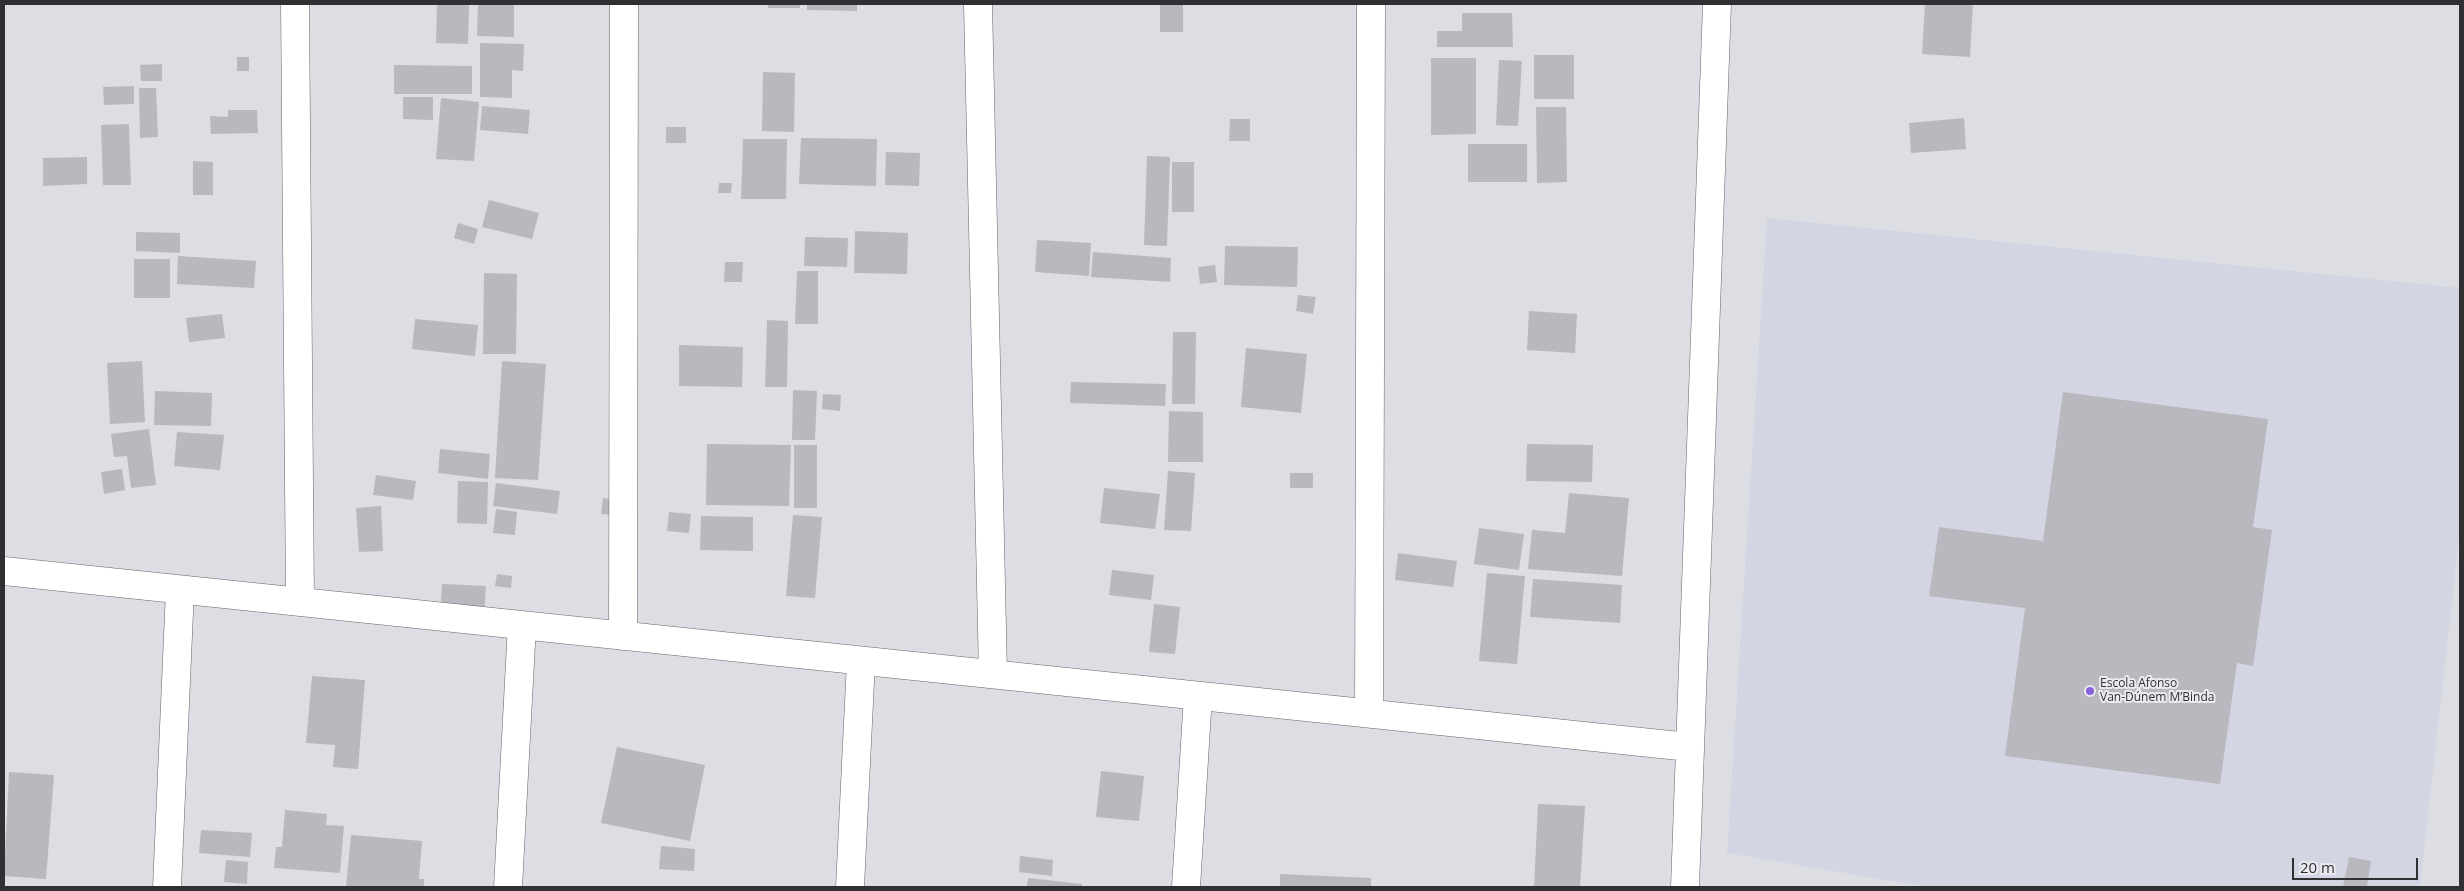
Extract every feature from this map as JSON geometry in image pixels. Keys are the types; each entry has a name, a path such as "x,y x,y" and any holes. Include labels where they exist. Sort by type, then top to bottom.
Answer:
{"street":[{"path":"294,4 300,602"},
{"path":"623,636 624,4"},
{"path":"978,4 993,674"},
{"path":"1369,713 1371,4"},
{"path":"1684,887 1717,4"},
{"path":"4,572 1689,746"},
{"path":"167,887 180,590"},
{"path":"508,887 522,625"},
{"path":"850,887 860,660"},
{"path":"1186,887 1198,696"}],"shaded area":[{"name":"Escola Afonso Van-Dúnem M’Binda","path":"1767,218 2460,288 2460,529 2420,887 1928,887 1727,853"}],"building":[{"path":"437,4 469,4 468,44 436,43"},
{"path":"478,4 514,4 514,37 477,36"},
{"path":"768,4 800,4 800,8 768,8"},
{"path":"807,4 857,4 857,11 807,10"},
{"path":"1160,4 1183,4 1183,32 1160,32"},
{"path":"1925,4 1973,4 1970,57 1922,54"},
{"path":"1462,13 1512,13 1513,47 1437,47 1437,31 1462,31"},
{"path":"480,43 524,44 523,71 512,70 512,98 480,97"},
{"path":"1534,55 1574,55 1574,99 1534,99"},
{"path":"237,57 249,57 249,71 237,71"},
{"path":"1431,58 1476,58 1476,134 1431,135"},
{"path":"1499,60 1522,61 1518,126 1496,125"},
{"path":"162,64 162,81 141,81 140,65"},
{"path":"394,65 472,66 472,94 394,94"},
{"path":"763,72 795,73 794,132 762,131"},
{"path":"134,86 134,104 104,105 103,87"},
{"path":"139,88 156,88 158,137 140,138"},
{"path":"403,97 433,97 433,120 403,119"},
{"path":"441,98 479,102 474,161 436,159"},
{"path":"482,106 530,110 528,134 480,130"},
{"path":"1536,107 1566,107 1567,182 1537,183"},
{"path":"228,110 257,110 258,133 211,134 210,116 228,117"},
{"path":"1964,118 1966,149 1911,153 1909,123"},
{"path":"1230,119 1250,119 1250,141 1229,141"},
{"path":"129,124 131,185 103,185 101,125"},
{"path":"666,127 686,127 686,143 666,143"},
{"path":"801,138 877,139 876,186 799,184"},
{"path":"743,139 787,139 786,199 741,199"},
{"path":"1468,144 1527,144 1527,182 1468,182"},
{"path":"886,152 920,153 919,186 885,185"},
{"path":"1147,156 1170,157 1167,246 1144,245"},
{"path":"87,157 87,184 43,186 43,158"},
{"path":"193,161 213,162 213,195 193,195"},
{"path":"1172,162 1194,162 1194,212 1172,212"},
{"path":"719,183 732,183 731,193 718,193"},
{"path":"489,200 539,213 532,239 482,227"},
{"path":"458,223 478,229 474,244 454,238"},
{"path":"855,231 908,233 907,274 854,273"},
{"path":"136,232 180,233 180,253 136,251"},
{"path":"805,237 848,238 847,267 804,266"},
{"path":"1037,240 1091,243 1089,276 1035,272"},
{"path":"1225,246 1298,247 1297,287 1224,285"},
{"path":"1093,252 1171,258 1170,282 1091,277"},
{"path":"178,256 256,261 254,288 177,284"},
{"path":"134,259 170,259 170,298 134,298"},
{"path":"725,262 743,262 742,282 724,282"},
{"path":"1215,265 1217,282 1200,284 1198,267"},
{"path":"797,271 818,271 818,324 795,324"},
{"path":"484,273 517,274 516,354 483,354"},
{"path":"1298,295 1316,297 1313,314 1296,311"},
{"path":"1529,311 1577,314 1575,353 1527,350"},
{"path":"222,314 225,338 189,342 186,318"},
{"path":"415,319 478,325 475,356 412,349"},
{"path":"767,320 788,321 787,387 765,387"},
{"path":"1173,332 1196,332 1195,404 1172,404"},
{"path":"679,345 743,347 742,387 679,386"},
{"path":"1246,348 1307,354 1301,413 1241,407"},
{"path":"142,361 145,422 110,424 107,363"},
{"path":"502,361 546,364 538,480 495,478"},
{"path":"1071,382 1166,384 1165,406 1070,403"},
{"path":"793,390 817,391 815,440 792,440"},
{"path":"155,391 212,393 211,426 154,425"},
{"path":"2063,392 2268,419 2253,527 2272,530 2253,666 2237,663 2220,784 2005,756 2025,608 1929,596 1939,527 2043,541"},
{"path":"823,394 841,395 840,411 822,409"},
{"path":"1169,411 1203,412 1203,462 1168,462"},
{"path":"149,429 156,485 131,488 127,456 114,457 111,434"},
{"path":"177,432 224,435 220,470 174,466"},
{"path":"707,444 791,445 789,506 706,505"},
{"path":"1527,444 1593,445 1592,482 1526,481"},
{"path":"794,445 817,445 817,508 794,508"},
{"path":"440,449 490,454 488,479 438,473"},
{"path":"122,469 125,490 104,494 101,472"},
{"path":"1168,471 1195,473 1191,531 1164,530"},
{"path":"1290,473 1313,473 1313,488 1290,488"},
{"path":"376,475 416,481 413,500 373,495"},
{"path":"458,481 488,482 487,524 457,523"},
{"path":"496,483 560,491 557,514 493,506"},
{"path":"1104,488 1160,494 1155,529 1100,523"},
{"path":"1569,493 1629,498 1622,576 1528,569 1532,530 1565,533"},
{"path":"603,498 616,500 614,515 601,514"},
{"path":"381,506 383,551 359,552 356,508"},
{"path":"496,509 517,512 515,535 493,533"},
{"path":"669,512 691,514 689,533 667,531"},
{"path":"793,515 822,517 815,598 786,596"},
{"path":"701,516 753,517 753,551 700,550"},
{"path":"1479,528 1524,534 1519,570 1474,564"},
{"path":"1398,553 1457,561 1453,587 1395,580"},
{"path":"1112,570 1154,575 1151,600 1109,595"},
{"path":"1487,573 1525,576 1517,664 1479,661"},
{"path":"497,574 512,576 511,588 495,586"},
{"path":"1533,579 1622,585 1620,623 1530,617"},
{"path":"442,584 486,586 484,614 440,612"},
{"path":"1154,604 1180,607 1175,654 1149,652"},
{"path":"312,676 365,680 358,769 333,767 335,745 306,743"},
{"path":"617,747 705,765 690,841 601,823"},
{"path":"1101,771 1144,776 1139,821 1096,817"},
{"path":"9,772 54,775 46,879 4,876"},
{"path":"1538,804 1585,806 1580,887 1534,887"},
{"path":"285,810 327,814 326,825 344,826 340,873 274,868 276,847 282,847"},
{"path":"201,830 252,833 250,857 199,853"},
{"path":"351,835 422,841 419,879 424,879 424,887 346,887"},
{"path":"661,846 695,849 694,871 659,869"},
{"path":"1020,856 1053,860 1052,876 1019,872"},
{"path":"2349,857 2371,861 2367,887 2343,887"},
{"path":"226,860 248,862 247,884 224,882"},
{"path":"1280,874 1371,878 1371,887 1280,887"},
{"path":"1028,878 1082,884 1082,887 1027,887"}],"place":[{"name":"Escola Afonso Van-Dúnem M’Binda","path":"2090,691"}]}
